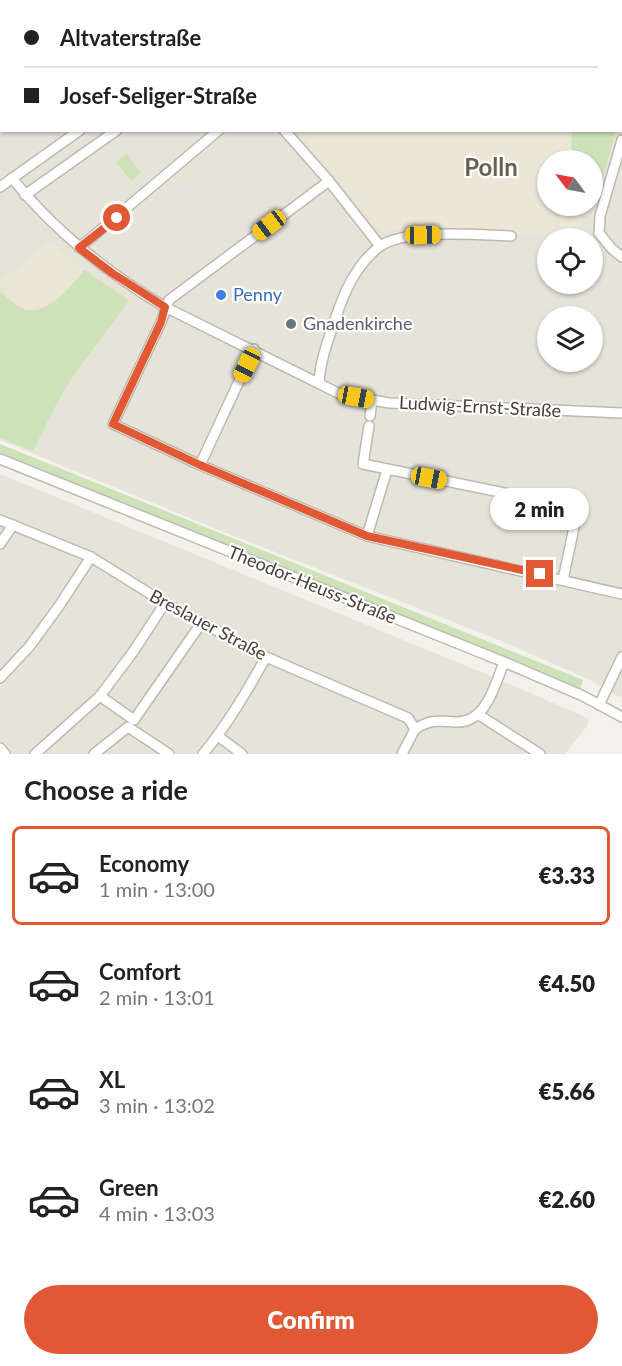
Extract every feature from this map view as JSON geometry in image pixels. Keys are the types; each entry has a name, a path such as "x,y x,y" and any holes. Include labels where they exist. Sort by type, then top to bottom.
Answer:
{"street":[{"path":"0,187 77,132"},
{"path":"25,195 114,132"},
{"path":"79,248 217,132"},
{"path":"286,132 329,181 380,246"},
{"path":"622,140 600,216 599,233 622,257"},
{"name":"Ludwig-Ernst-Straße","path":"12,178 58,230 112,273 165,307 254,349 340,394 389,403 622,413"},
{"path":"329,181 175,294 165,307 161,322 113,424 200,465 367,536 622,594"},
{"path":"319,383 319,368 348,286 380,246 398,239 423,235 511,236"},
{"path":"200,465 254,349"},
{"path":"370,416 372,400"},
{"path":"369,426 363,464 578,508 563,580"},
{"name":"Theodor-Heuss-Straße","path":"0,459 504,662 622,717"},
{"path":"367,536 387,470"},
{"name":"Breslauer Straße","path":"0,520 91,557 165,603 266,657 408,718 415,729"},
{"path":"0,544 13,525"},
{"path":"0,678 29,647 91,557"},
{"path":"35,754 100,696 134,652 165,603"},
{"path":"93,754 131,724 202,622"},
{"path":"203,754 218,736 266,657"},
{"path":"599,705 622,657"},
{"path":"402,754 415,729 426,722 439,719 467,722 479,715 504,662"},
{"path":"100,696 169,754"},
{"path":"479,715 540,754"},
{"path":"218,736 242,754"},
{"path":"44,746 53,754"},
{"path":"0,748 5,754"}],"shaded area":[{"path":"0,132 622,132 622,698 588,679 494,638 214,528 0,440"},
{"path":"100,132 125,132 38,192 29,182"},
{"path":"301,132 572,132 571,150 537,150 537,216 582,216 580,228 537,228 537,235 444,227 415,227 382,233"},
{"path":"199,172 206,180 181,202 171,189 176,184 180,188"},
{"path":"224,211 235,226 233,228 236,233 259,216 264,222 235,243 216,217"},
{"path":"50,241 84,270 71,289 41,309 25,310 13,305 0,286 0,281"},
{"path":"0,474 488,675 588,718 587,726 565,754 0,754"}],"green space":[{"path":"572,132 616,132 603,176 603,150 571,150"},
{"path":"127,154 141,173 131,181 116,162"},
{"path":"84,270 129,300 72,378 33,451 0,438 0,292 23,309 32,311 41,309 58,299"},
{"path":"0,444 583,680 580,689 506,657 0,454"}],"place":[{"name":"Penny","path":"221,295"},
{"name":"Gnadenkirche","path":"291,324"}],"district":[{"name":"Polln","path":"491,168"}],"route":[{"path":"117,218 79,248 138,291 165,307 161,322 113,424 200,465 367,536 540,574"}]}
